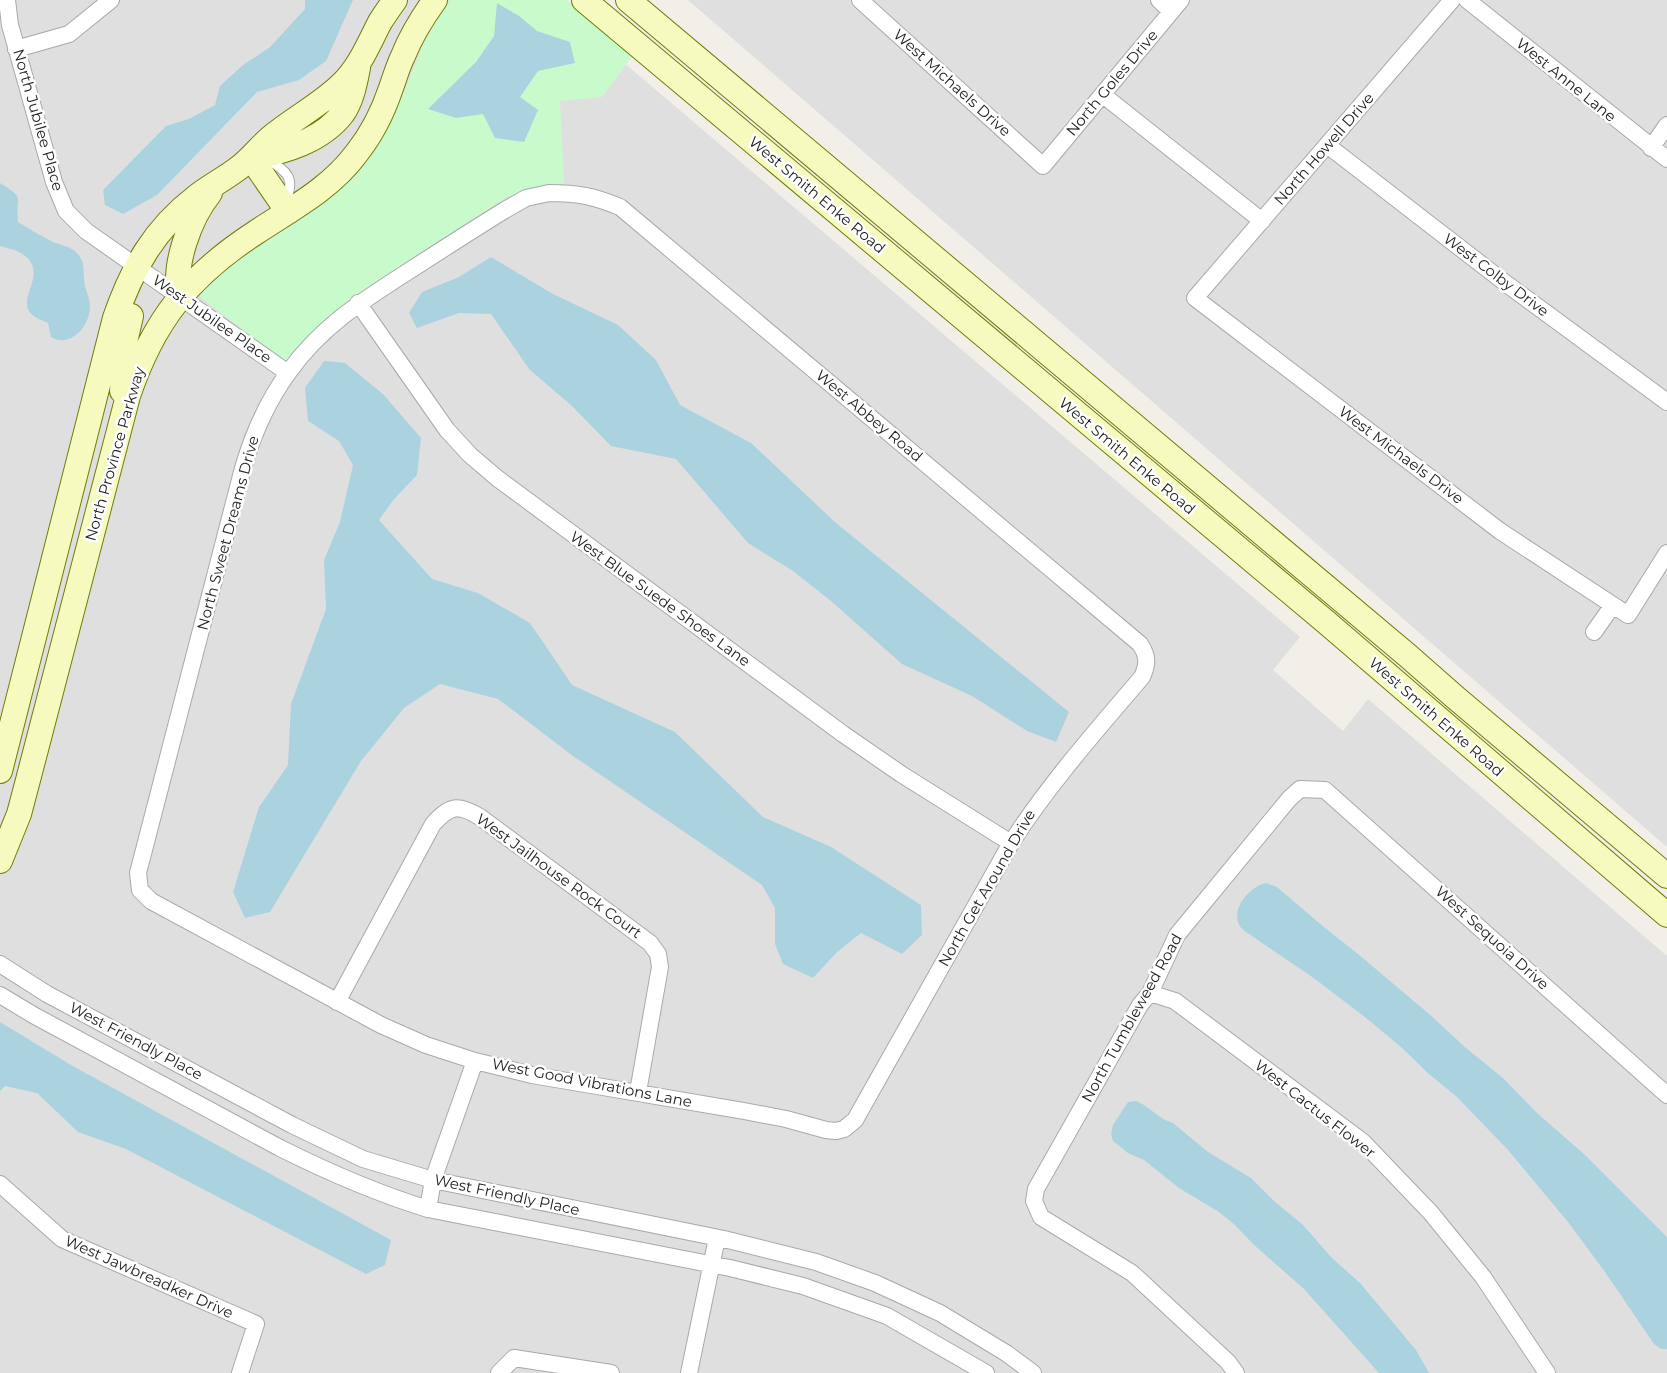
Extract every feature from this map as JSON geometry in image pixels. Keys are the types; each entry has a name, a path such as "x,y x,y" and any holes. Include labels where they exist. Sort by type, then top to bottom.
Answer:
{"street":[{"name":"North Jubilee Place","path":"7,0 10,25 16,49 54,182 66,210 86,231 136,265"},
{"path":"16,49 69,34 111,0"},
{"name":"North Province Parkway","path":"0,771 113,325 124,290 136,265 152,241 195,198 257,157 264,143 327,97 344,82 359,63 381,20 395,0"},
{"name":"North Province Parkway","path":"0,861 19,814 121,421 137,370 148,344 163,319 180,297 215,263 286,209 316,193 356,155 383,110 412,36 422,17 435,0"},
{"name":"West Smith Enke Road","path":"584,0 1349,642 1667,915"},
{"name":"West Smith Enke Road","path":"628,0 1667,876"},
{"name":"West Michaels Drive","path":"860,0 1043,166"},
{"path":"1159,0 1176,6"},
{"name":"North Howell Drive","path":"1195,298 1452,0"},
{"name":"West Anne Lane","path":"1467,0 1667,159"},
{"name":"North Goles Drive","path":"1043,166 1176,6"},
{"path":"1103,95 1262,221"},
{"path":"1651,148 1667,125"},
{"name":"West Colby Drive","path":"1327,145 1508,286 1667,402"},
{"path":"257,157 286,209"},
{"path":"180,297 178,272 188,234 207,197 222,179"},
{"name":"North Sweet Dreams Drive","path":"140,890 138,873 243,468 252,437 288,373 306,351 330,327 358,303 505,210 526,198 549,193 575,193"},
{"name":"West Abbey Road","path":"575,193 598,198 620,207 1140,644 1147,660"},
{"path":"121,421 122,368 125,342 130,319 141,292 142,283 141,275 136,265"},
{"name":"West Jubilee Place","path":"136,265 288,373"},
{"name":"West Michaels Drive","path":"1195,298 1500,531 1628,615 1667,553"},
{"name":"West Blue Suede Shoes Lane","path":"358,303 447,430 470,455 497,478 843,734 916,784 1011,843"},
{"path":"1594,632 1613,605"},
{"name":"North Get Around Drive","path":"844,1129 855,1120 1011,843 1033,809 1056,779 1142,677 1146,669 1147,660"},
{"name":"North Tumbleweed Road","path":"1236,1373 1228,1362 1132,1273 1041,1217 1034,1201 1036,1189 1140,1005 1150,992 1176,934 1289,799 1300,789 1313,790"},
{"name":"West Sequoia Drive","path":"1313,790 1325,790 1667,1095"},
{"name":"West Jailhouse Rock Court","path":"337,1002 433,824 442,814 453,808 466,809 480,817 650,942 658,954 660,967 638,1092"},
{"name":"West Good Vibrations Lane","path":"140,890 151,901 337,1002 381,1025 426,1045 475,1061 532,1075 786,1119 826,1130 836,1131 844,1129"},
{"name":"West Friendly Place","path":"0,964 56,999 330,1144 363,1159 433,1180 717,1238 816,1262 876,1283 940,1313 1006,1353 1033,1373"},
{"name":"West Cactus Flower","path":"1150,992 1175,1001 1363,1142 1431,1213 1483,1276 1547,1373"},
{"name":"West Friendly Place","path":"0,995 35,1016 319,1168 389,1197 428,1209 710,1264 803,1286 887,1316 986,1373"},
{"path":"428,1209 433,1180 475,1061"},
{"name":"West Jawbreadker Drive","path":"0,1184 62,1239 256,1324 240,1373"},
{"path":"689,1373 710,1264 717,1238"},
{"path":"499,1373 514,1358 611,1373"}],"shaded area":[{"path":"0,0 550,0 1300,637 1273,670 1343,731 1368,699 1667,956 1667,1373 0,1373"},
{"path":"688,0 1667,0 1667,847"}],"green space":[{"path":"450,0 567,0 634,54 602,97 560,101 564,183 507,197 420,253 326,318 286,363 199,296 229,262 328,198 364,166 403,95 426,37"}],"water":[{"path":"305,0 353,0 326,61 299,80 257,92 157,195 123,214 105,205 103,190 166,126 189,119 215,105 220,86 243,65 270,47 305,9"},
{"path":"497,3 519,16 537,31 570,42 575,63 538,71 520,97 538,110 524,142 495,138 483,114 456,118 428,109 476,62 494,36"},
{"path":"0,183 17,196 18,222 51,241 71,248 82,260 84,283 90,309 86,323 71,338 58,340 51,337 48,323 35,317 29,311 27,305 34,274 33,266 19,252 0,246"},
{"path":"491,257 553,294 618,325 656,360 680,405 751,443 836,523 1069,712 1056,742 1027,731 972,696 902,664 831,601 793,571 748,543 676,459 611,446 572,406 529,369 491,314 459,313 417,328 409,313 422,292 459,277"},
{"path":"324,361 345,363 383,394 421,438 417,475 394,499 379,520 432,579 478,593 530,623 572,685 675,732 763,817 831,847 921,905 922,935 902,954 861,933 837,952 813,978 783,964 775,944 775,908 762,885 573,756 498,699 440,684 404,708 361,761 270,912 245,918 233,892 259,807 288,765 291,704 326,609 324,560 340,522 353,465 339,441 308,421 305,388"},
{"path":"1266,883 1277,887 1503,1078 1537,1113 1585,1155 1667,1237 1667,1349 1661,1349 1654,1344 1568,1222 1508,1150 1457,1097 1366,1018 1315,979 1241,927 1237,916 1241,903 1249,892"},
{"path":"0,1022 71,1065 391,1240 385,1265 366,1274 126,1149 78,1132 37,1093 5,1086 0,1091"},
{"path":"1136,1101 1163,1119 1173,1123 1208,1152 1251,1178 1274,1201 1303,1225 1332,1258 1360,1283 1416,1350 1429,1373 1379,1373 1304,1289 1253,1244 1235,1225 1219,1212 1179,1188 1144,1160 1128,1153 1113,1141 1111,1134 1113,1125 1128,1102"}]}
